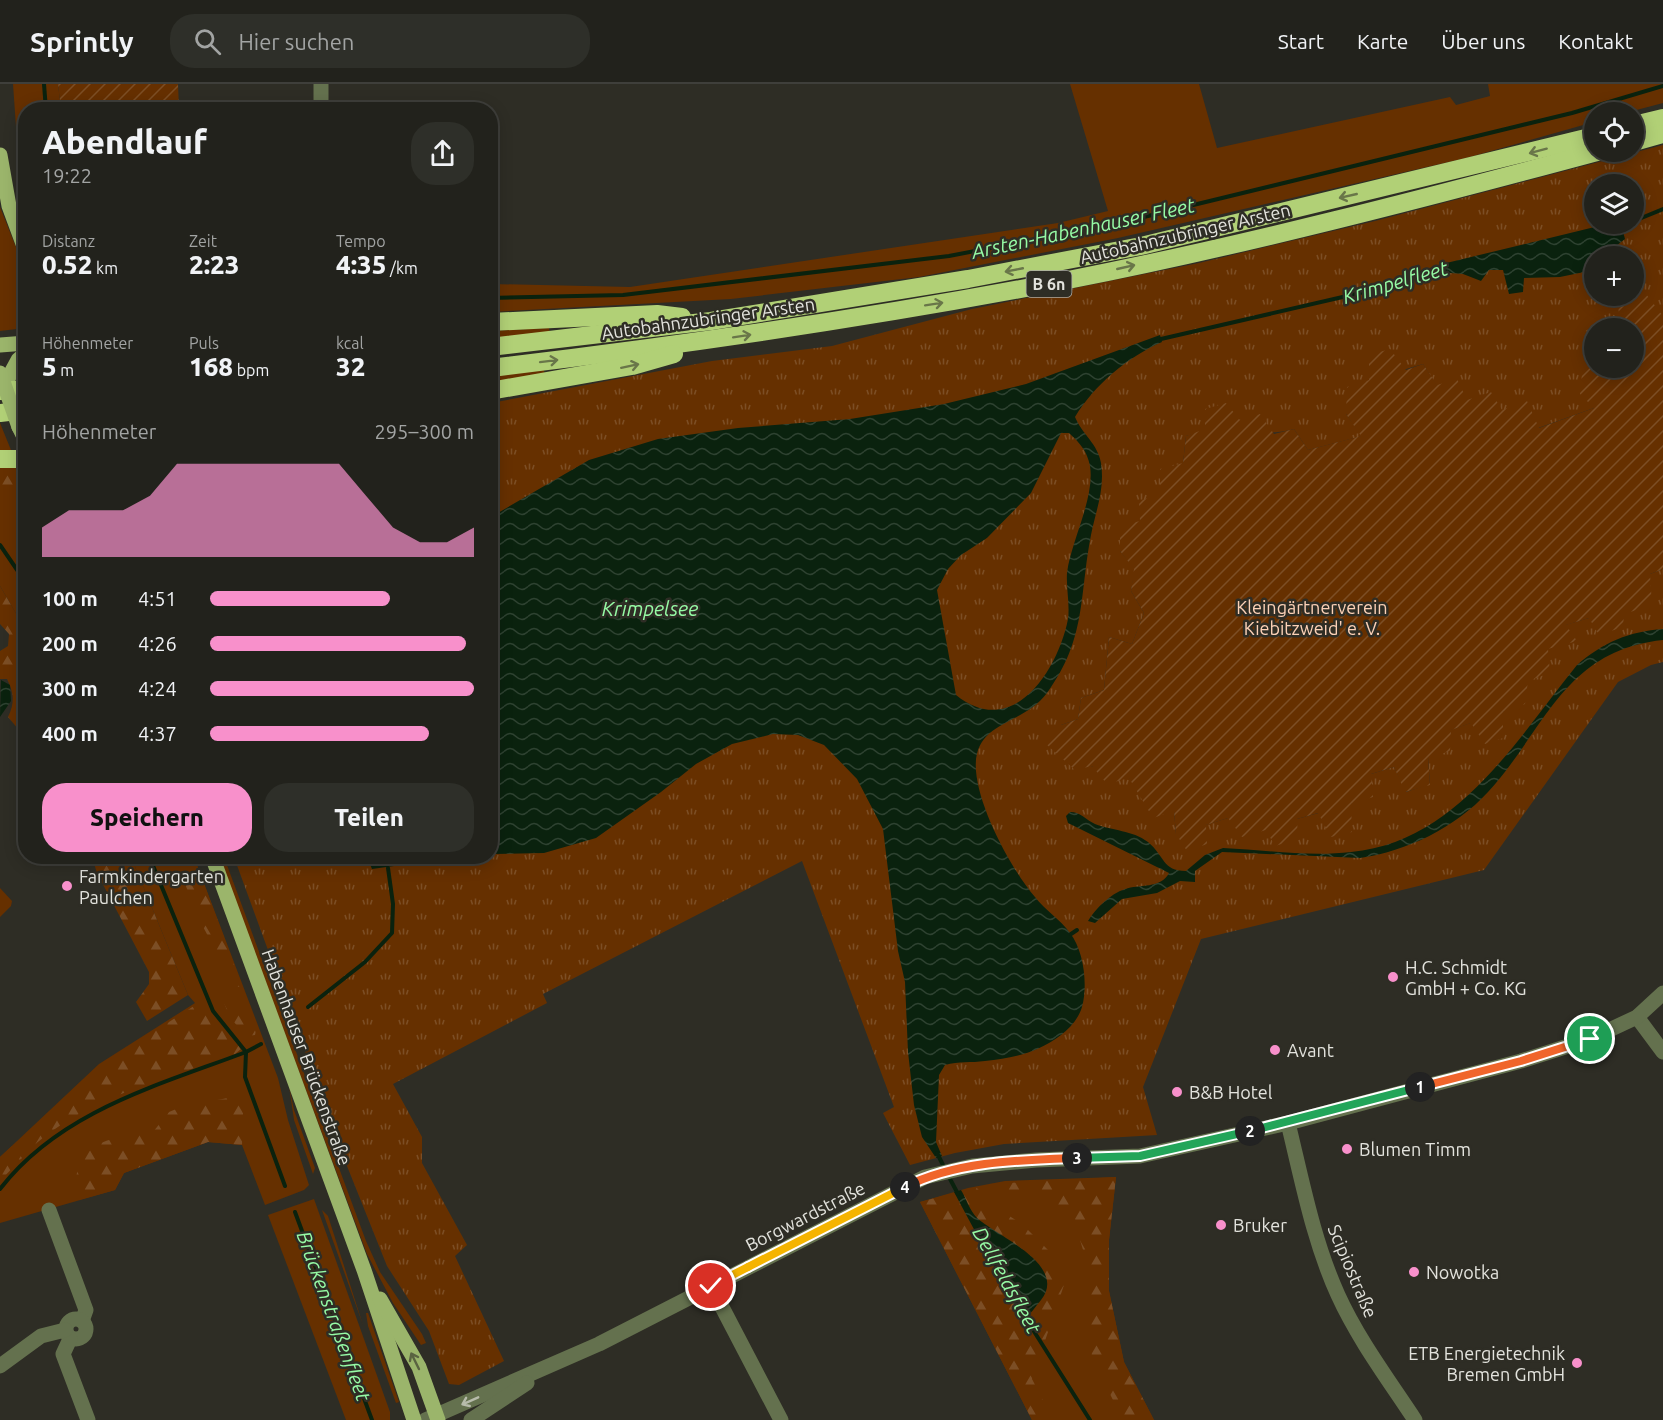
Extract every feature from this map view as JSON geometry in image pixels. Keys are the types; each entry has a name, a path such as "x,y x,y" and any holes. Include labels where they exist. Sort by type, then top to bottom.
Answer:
{"highway":[{"path":"1644,123 1663,118"},
{"path":"1644,139 1663,134"},
{"name":"Autobahnzubringer Arsten","path":"498,346 711,321 968,279 1141,246 1584,138"},
{"name":"Autobahnzubringer Arsten","path":"498,367 708,341 1071,280 1373,212 1584,155"},
{"path":"498,322 657,314 711,321"},
{"path":"498,391 632,366 708,341"},
{"path":"4,380 18,386"},
{"path":"0,412 18,418"},
{"path":"0,459 18,459"}],"main road":[{"path":"0,155 9,206 18,230"},
{"path":"0,345 18,344"},
{"path":"18,363 4,380 18,410"},
{"name":"Habenhauser Brückenstraße","path":"215,864 364,1270 414,1420"},
{"name":"Habenhauser Brückenstraße","path":"364,1270 419,1367 433,1419"}],"street":[{"path":"321,84 321,102"},
{"name":"Borgwardstraße","path":"433,1419 599,1344 928,1176 964,1168 1036,1160 1140,1156 1288,1123 1521,1061 1590,1039 1637,1017 1663,993"},
{"path":"1637,1017 1663,1052"},
{"name":"Scipiostraße","path":"1288,1123 1313,1225 1336,1291 1358,1334 1415,1420"},
{"path":"0,1366 41,1336 68,1334 77,1340 85,1334 86,1329 82,1321 86,1310 49,1210"},
{"path":"711,1286 780,1420"},
{"path":"68,1334 63,1354 88,1420"},
{"name":"Borgwardstraße","path":"471,1420 562,1359"}],"green space":[{"path":"13,84 58,84 60,102 18,102 18,155"},
{"path":"58,84 178,84 179,102 60,102"},
{"path":"1070,84 1199,84 1217,148 1450,97 1456,105 1490,96 1488,84 1663,84 1663,103 1644,108 1644,102 1584,102 1584,125 1466,158 1118,238 919,277 731,299 498,312 498,284 630,287 1058,223 1108,211"},
{"path":"1663,145 1663,316 1644,321 1644,318 1584,318 1584,378 1586,378 1594,408 1538,428 1437,386 1423,364 1369,380 1346,414 1362,436 1308,450 1294,429 1267,433 1213,431 1186,436 1183,463 1120,551 1135,569 1131,591 1144,613 1132,644 1109,637 1104,690 1081,698 1078,719 1061,725 1091,766 1129,778 1174,811 1176,834 1228,818 1297,819 1351,804 1371,774 1394,767 1406,792 1430,784 1428,757 1450,730 1503,712 1565,625 1589,618 1623,614 1650,574 1663,569 1663,662 1651,665 1618,682 1484,870 1201,939 1143,1087 1157,1135 1004,1144 955,1153 910,1165 883,1113 894,1107 802,861 543,994 547,1003 393,1084 422,1137 422,1163 467,1245 455,1256 504,1361 459,1385 449,1384 429,1331 387,1266 347,1166 237,864 498,864 498,402 712,361 832,346 972,309 1199,263 1375,221 1599,162 1644,162 1644,150"},
{"path":"0,207 18,252 18,329 0,331"},
{"name":"Kleingärtnerverein Kiebitzweid' e. V.","path":"1646,294 1663,316 1663,569 1650,574 1652,605 1624,614 1623,627 1599,635 1589,618 1566,625 1577,641 1548,649 1550,673 1528,681 1525,704 1503,712 1503,738 1485,744 1471,723 1451,730 1450,751 1428,758 1430,785 1405,792 1394,767 1371,774 1373,797 1351,804 1352,832 1331,837 1318,813 1297,819 1298,839 1275,846 1266,830 1242,837 1228,818 1206,825 1207,844 1187,851 1176,834 1174,811 1153,818 1129,778 1107,784 1092,766 1075,770 1046,744 1061,725 1078,719 1081,698 1104,690 1109,637 1132,644 1144,613 1131,591 1134,569 1120,551 1120,526 1140,521 1139,501 1160,494 1160,469 1183,463 1186,436 1205,429 1205,409 1226,403 1240,420 1260,414 1274,434 1294,429 1308,450 1361,436 1346,414 1347,387 1369,380 1369,355 1390,349 1406,370 1423,364 1437,385 1457,379 1467,400 1491,392 1502,410 1527,401 1539,428 1594,408 1580,394 1583,363 1584,378 1644,378 1644,318 1620,318 1618,307 1644,306 1644,295"},
{"path":"549,328 550,334 498,339 498,331"},
{"path":"544,370 545,378 498,386 498,375"},
{"path":"0,423 11,450 0,450"},
{"path":"15,467 18,472 18,617 0,586 0,468"},
{"path":"15,467 16,478 10,496 0,502 0,468"},
{"path":"0,586 18,617 18,729 8,717 13,703 11,689 7,679 0,679 0,651 8,646 9,634 0,624"},
{"path":"94,864 134,864 188,995 147,1021 136,1002 149,984 149,972"},
{"path":"134,864 197,864 278,1078 288,1120 309,1185 304,1190 265,1205 242,1145 208,1142 124,1173 115,1190 0,1223 0,1157 99,1064 195,1003 188,995"},
{"path":"177,864 197,864 241,983 240,987 235,986 201,923"},
{"path":"222,864 227,864 366,1241 380,1272 426,1343 421,1345 393,1303 367,1254"},
{"path":"0,888 12,901 11,906 0,917"},
{"path":"227,998 232,998 252,1020 256,1030 255,1035 247,1036 231,1019 224,1003"},
{"path":"205,999 214,1016 241,1049 235,1054 152,1082 98,1104 49,1133 27,1152 17,1143 100,1066"},
{"path":"289,1086 294,1110 315,1168 313,1174 294,1120"},
{"path":"238,1096 243,1113 242,1145 208,1142 124,1173 115,1190 79,1200 76,1180 78,1171 86,1154 93,1148 117,1138 153,1132 169,1112 181,1107"},
{"path":"12,1146 22,1158 0,1181 0,1157"},
{"path":"1116,1177 1109,1240 1109,1291 1124,1362 1154,1420 1032,1420 920,1202 968,1188 1005,1181"},
{"path":"1116,1177 1109,1240 1109,1291 1124,1362 1154,1420 1123,1420 1092,1358 1085,1296 1088,1266 1080,1240 1091,1227 1061,1213 1031,1194 995,1192 989,1184"},
{"path":"976,1187 992,1205 1022,1224 1055,1257 1064,1285 1032,1379 1053,1420 1032,1420 920,1202"},
{"path":"314,1199 390,1412 390,1420 346,1420 268,1215"},
{"path":"322,1210 328,1216 363,1325"},
{"path":"366,1313 368,1313 399,1402 396,1403 368,1326"}],"water":[{"name":"Krimpelfleet","path":"1584,230 1584,234 1624,234 1625,239 1616,246 1584,246 1584,272 1560,277 1524,278 1523,292 1509,294 1503,270 1489,270 1481,281 1463,274 1436,272 1434,266"},
{"name":"Krimpelsee","path":"1160,335 1162,342 1137,355 1113,373 1092,394 1075,417 1097,450 1102,473 1101,491 1087,557 1080,616 1075,635 1060,673 1047,693 1037,704 990,733 982,742 977,754 978,786 998,838 1026,885 1039,902 1066,928 1079,949 1085,979 1081,1011 1064,1032 1052,1041 1025,1054 945,1065 939,1075 936,1142 942,1156 936,1158 922,1137 914,1105 908,1052 905,982 898,951 883,829 857,779 824,745 798,735 773,734 732,744 696,764 596,838 544,853 498,854 498,513 589,460 658,439 738,428 850,419 944,404 1026,384","holes":["1061,433 1069,433 1080,444 1087,456 1091,478 1086,505 1069,561 1068,619 1063,639 1043,678 1030,693 1014,705 996,710 977,707 956,695 937,590 948,569 961,555 987,538 1031,493"]},
{"path":"1663,629 1663,640 1629,647 1602,659 1579,676 1560,696 1488,792 1461,817 1429,836 1395,850 1360,858 1222,852 1195,871 1195,882 1180,881 1157,893 1122,899 1095,923 1088,921 1099,906 1114,894 1125,889 1161,882 1169,873 1068,823 1066,816 1070,812 1095,824 1142,838 1154,847 1168,866 1186,871 1205,855 1223,848 1320,854 1351,852 1389,844 1422,829 1453,808 1481,783 1507,754 1577,665 1587,657 1606,644 1628,635"},
{"path":"1,680 10,685 11,701 0,717"},
{"path":"370,864 394,864 394,866 372,869"},
{"path":"961,1190 977,1218 1026,1252 1038,1263 1045,1275 1047,1287 1041,1300 1022,1319 954,1192"}],"waterway":[{"path":"44,84 45,102"},
{"name":"Arsten-Habenhauser Fleet","path":"498,298 623,295 949,256 1115,224 1572,113 1663,86"},
{"name":"Krimpelfleet","path":"1644,217 1663,209"},
{"name":"Krimpelfleet","path":"1161,339 1360,293 1437,268"},
{"path":"0,545 18,571"},
{"path":"152,864 213,1011 246,1052"},
{"path":"308,1007 365,962 392,933 393,904 388,868"},
{"path":"1071,934 1077,930"},
{"path":"0,1189 24,1162 52,1139 81,1120 146,1089 246,1052 261,1044"},
{"name":"Brückenstraßenfleet","path":"246,1052 245,1077 285,1186"},
{"name":"Dellfeldsfleet","path":"937,1153 944,1167"},
{"name":"Dellfeldsfleet","path":"949,1177 958,1194"},
{"name":"Brückenstraßenfleet","path":"295,1212 372,1420"},
{"name":"Dellfeldsfleet","path":"1023,1314 1090,1420"}],"place":[{"name":"Farmkindergarten Paulchen","path":"67,886"},
{"name":"H.C. Schmidt GmbH + Co. KG","path":"1393,977"},
{"name":"Avant","path":"1275,1050"},
{"name":"B&B Hotel","path":"1177,1092"},
{"name":"Blumen Timm","path":"1347,1149"},
{"name":"Bruker","path":"1221,1225"},
{"name":"Nowotka","path":"1414,1272"},
{"name":"ETB Energietechnik Bremen GmbH","path":"1577,1363"}],"route":[{"path":"711,1286 925,1177 972,1166 1036,1160 1140,1156 1288,1123 1521,1061 1590,1039"}]}
